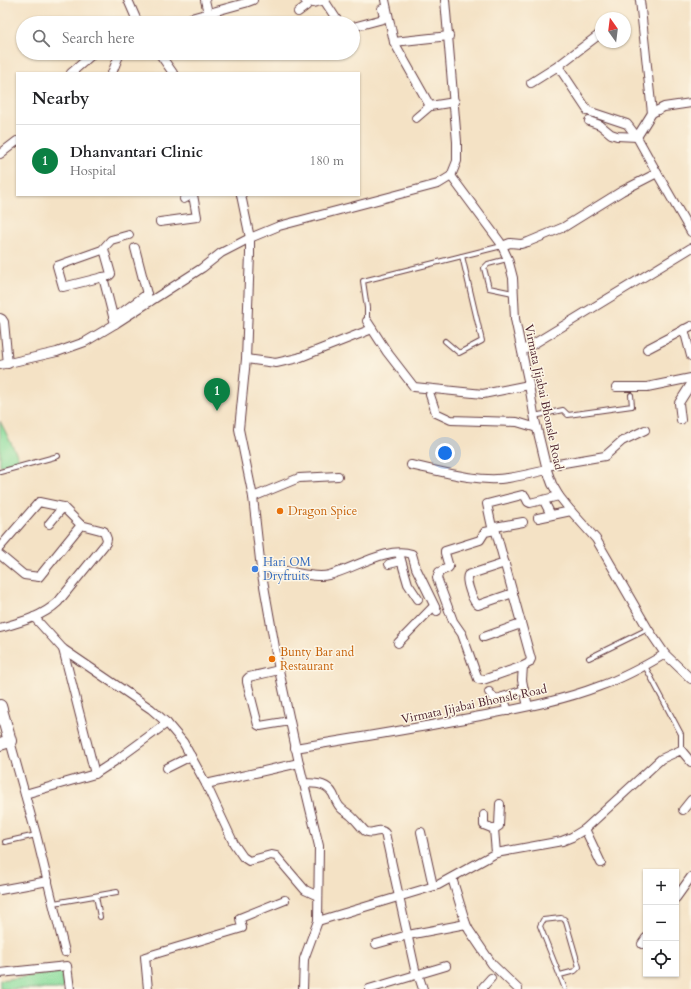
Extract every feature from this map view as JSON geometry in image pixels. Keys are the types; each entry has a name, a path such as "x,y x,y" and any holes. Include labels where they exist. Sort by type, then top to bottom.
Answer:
{"street":[{"path":"128,0 133,16"},
{"path":"205,0 208,13"},
{"path":"198,16 253,0"},
{"path":"298,12 306,6 307,1 314,3 325,0 335,16"},
{"path":"360,25 383,19 384,14 380,0"},
{"path":"385,0 394,42 430,106"},
{"path":"0,318 4,322 4,364 31,359 64,349 85,342 114,320 148,298 202,268 221,253 250,238 279,226 438,184 451,176 457,161 455,102 446,0"},
{"path":"640,0 652,112"},
{"path":"394,42 449,36"},
{"path":"531,83 558,66 595,38"},
{"path":"72,72 86,60"},
{"path":"112,72 117,60"},
{"path":"164,60 172,72"},
{"path":"558,66 588,110 627,124 637,137 691,232"},
{"path":"416,118 430,106 455,102"},
{"path":"637,137 652,112 664,107 691,103"},
{"path":"589,121 617,136 637,137"},
{"path":"0,154 16,142"},
{"path":"502,246 510,243 521,244 528,242 564,227 609,198 657,173"},
{"name":"Virmata Jijabai Bhonsle Road","path":"295,748 406,731 508,711 568,697 602,686 665,654 648,629 596,539 559,496 552,484 546,468 534,416 530,385 515,319 514,293 508,258 502,246 451,176"},
{"path":"160,222 197,217 189,196"},
{"path":"241,196 250,238 246,359 239,428 253,497 261,569 279,670 303,784 319,846 318,921 304,959 303,989"},
{"path":"104,249 110,274 109,276 63,287 57,267 58,265 104,249 111,240 129,235"},
{"path":"135,248 148,298"},
{"path":"522,350 691,248"},
{"path":"103,278 114,320"},
{"path":"367,321 387,352 414,387 483,394 530,385"},
{"path":"647,349 688,328 691,356"},
{"path":"246,359 276,363 290,360 372,329"},
{"path":"616,387 647,387 691,378"},
{"path":"681,420 679,403 691,384"},
{"path":"430,395 436,412 450,420 517,422 537,428"},
{"path":"411,465 455,475 507,479 546,468 605,456 622,441 645,430"},
{"path":"253,497 299,478 338,476"},
{"path":"523,522 492,527 487,504 522,495 528,502 559,496"},
{"path":"0,547 39,502 63,507 81,525 104,531 107,538 106,543 58,602 49,610 34,617 0,628"},
{"path":"545,503 551,515"},
{"path":"49,524 63,507"},
{"path":"538,518 571,511"},
{"path":"0,555 24,576 39,577 81,525"},
{"path":"495,530 513,593 531,659 529,663 523,666 483,680 478,679 462,634 453,621 437,578 439,572 449,567 444,553 445,551 480,540 485,532 495,530"},
{"path":"389,564 406,552 412,554 416,568 436,608 398,643"},
{"path":"261,569 328,576 380,556 400,557"},
{"path":"400,557 408,584 418,599"},
{"path":"505,563 468,574 466,579 474,603 478,605 513,593"},
{"path":"34,617 63,649 151,709 168,723 183,742 191,756 234,844 243,857 249,861 271,855 276,856 305,890 318,896"},
{"path":"484,637 521,624"},
{"path":"63,649 95,774"},
{"path":"665,654 691,679"},
{"path":"523,666 522,680 528,706"},
{"path":"279,670 249,677 247,682 258,725 260,726 290,721"},
{"path":"489,692 493,698 498,699 524,690"},
{"path":"503,697 508,711"},
{"path":"0,706 5,743 25,794 54,903 65,952"},
{"path":"25,794 95,774 168,723"},
{"path":"318,921 433,886 452,878 496,853 562,841 572,837 585,829 661,758 681,750 691,762"},
{"path":"167,768 191,756"},
{"path":"206,784 299,763"},
{"path":"303,784 320,784 326,786 330,789 340,807 366,831 371,833 380,830 385,833 416,974 419,977 423,989"},
{"path":"683,810 691,800"},
{"path":"484,814 484,825 494,828 499,826 500,804"},
{"path":"494,828 496,853"},
{"path":"585,829 601,864"},
{"path":"421,832 433,886"},
{"path":"679,894 691,877"},
{"path":"452,878 466,924 492,964 518,989"},
{"path":"0,890 48,881"},
{"path":"148,989 145,957 242,928 240,918 285,900"},
{"path":"376,944 408,935 466,924"},
{"path":"0,973 67,966 70,989"},
{"path":"369,989 446,966"},
{"path":"483,989 491,978"}],"lane":[{"path":"367,321 367,308 363,281 502,246"},
{"path":"445,341 459,353 482,341 462,256"},
{"path":"508,258 488,264 484,268 489,288 514,293"},
{"path":"534,416 563,410 568,415 632,406 631,395"},
{"path":"0,472 58,456"},
{"path":"589,658 648,629"},
{"path":"644,666 681,734 681,750"},
{"path":"5,842 36,834"},
{"path":"54,903 117,892"},
{"path":"96,896 100,917"},
{"path":"560,975 575,971 579,967 566,922 561,918 543,920 540,926 560,975 566,989"}],"green space":[{"path":"0,421 20,461 0,466"},
{"path":"62,972 63,989 0,989 0,980"}],"place":[{"name":"Dhanvantari Clinic","path":"217,411"},
{"name":"Dragon Spice","path":"280,511"},
{"name":"Hari OM Dryfruits","path":"255,569"},
{"name":"Bunty Bar and Restaurant","path":"272,659"}]}
